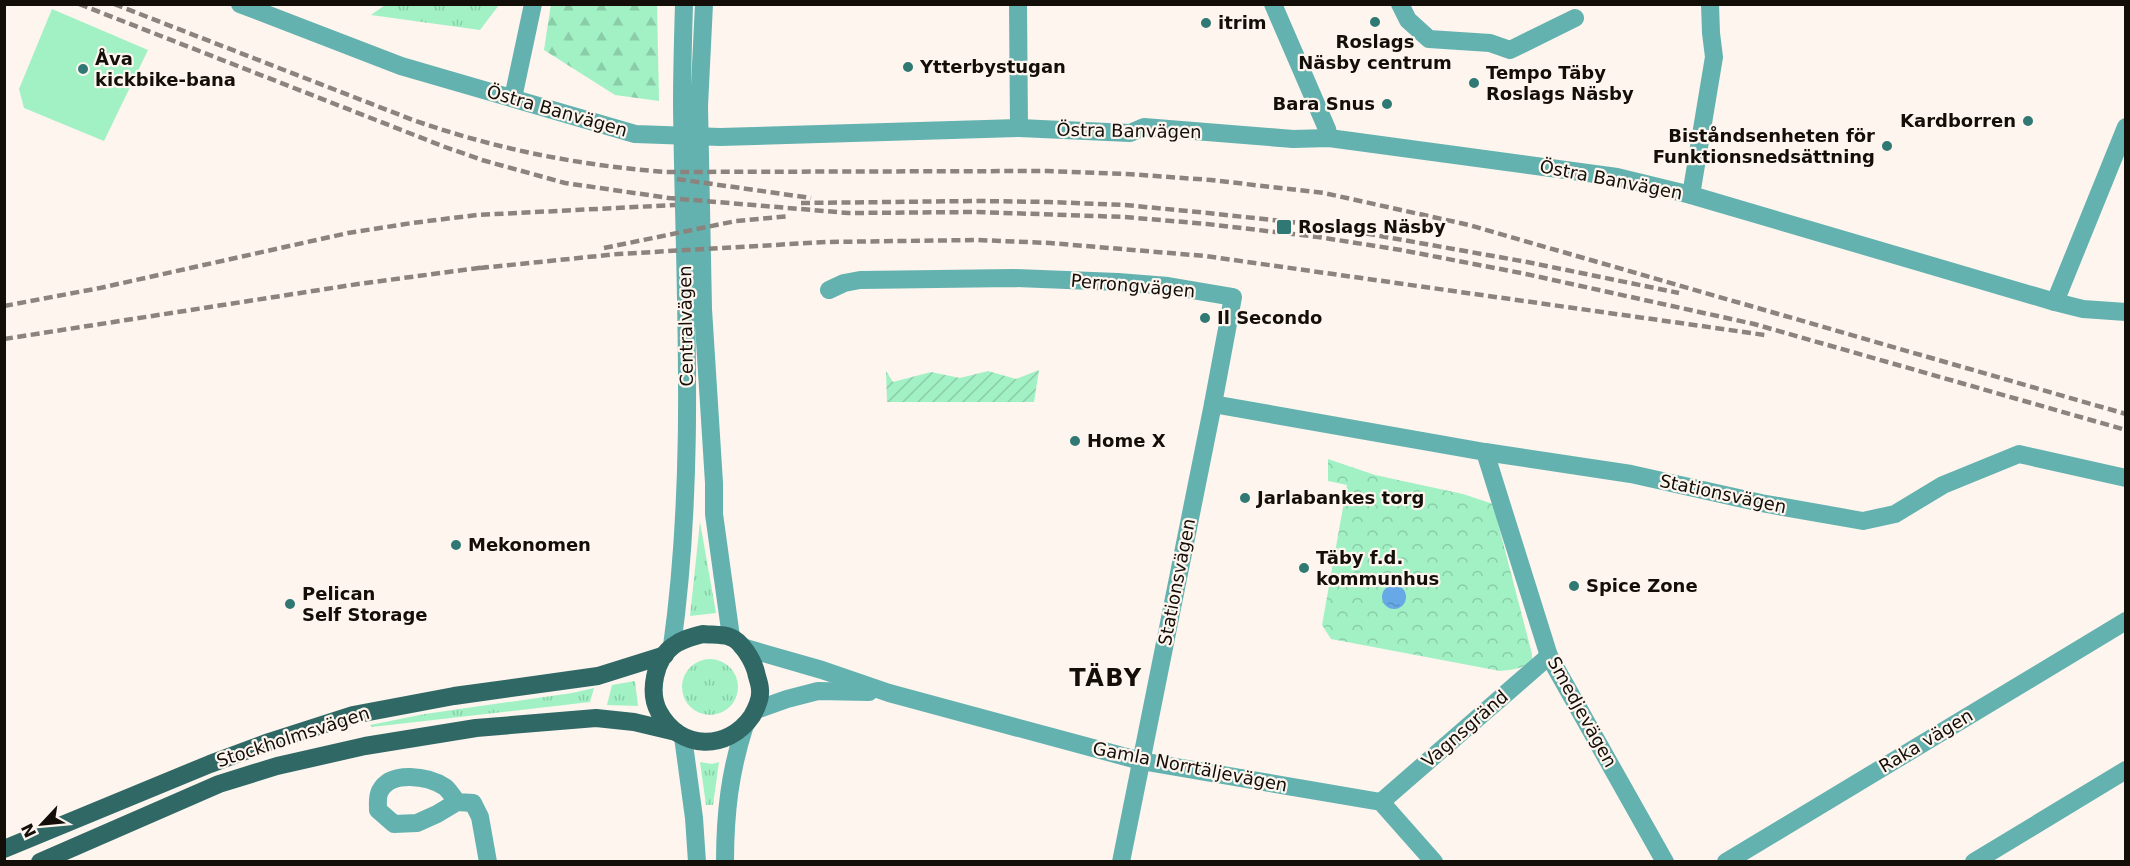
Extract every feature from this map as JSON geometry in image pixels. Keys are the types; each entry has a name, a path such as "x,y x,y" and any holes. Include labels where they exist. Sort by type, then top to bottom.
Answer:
{"main road":[{"path":"703,634 736,642 753,661 761,692 756,710 746,725 735,734 717,741 699,742 680,734 659,712 654,694 656,672 668,651 685,639 703,634"},
{"name":"Stockholmsvägen","path":"4,849 210,764 353,715 454,696 598,676 668,651"},
{"name":"Stockholmsvägen","path":"40,861 219,784 277,766 365,746 476,728 596,718 634,722 680,734"}],"street":[{"name":"Östra Banvägen","path":"240,4 401,66 635,134 720,137 1019,128 1130,133 1144,128 1293,139 1329,138 1605,175 1691,195 2055,302 2083,309 2126,312"},
{"path":"513,98 533,4"},
{"name":"Centralvägen","path":"668,651 682,561 695,308 691,104 684,4"},
{"name":"Centralvägen","path":"691,104 704,4"},
{"path":"1018,4 1019,128"},
{"path":"1273,4 1329,138"},
{"path":"1400,4 1408,20 1429,39 1490,44 1510,50 1575,18"},
{"path":"1691,195 1714,57 1710,4"},
{"path":"2055,302 2126,127"},
{"name":"Perrongvägen","path":"829,290 844,283 860,280 1014,278 1168,286 1233,297 1213,404"},
{"name":"Centralvägen","path":"695,308 714,483 714,514 736,642"},
{"name":"Stationsvägen","path":"1121,861 1213,404 1485,452 1631,474 1761,503 1863,521 1895,514 1943,485 2019,454 2126,478"},
{"name":"Smedjevägen","path":"1485,452 1549,656 1665,861"},
{"name":"Raka vägen","path":"1726,861 2126,621"},
{"name":"Gamla Norrtäljevägen","path":"736,642 889,693 1141,761 1381,802"},
{"name":"Vagnsgränd","path":"1381,802 1549,656"},
{"name":"Gamla Norrtäljevägen","path":"756,710 818,691 889,693"},
{"path":"725,861 725,821 735,757 746,725"},
{"path":"680,734 694,818 697,861"},
{"path":"1974,861 2126,770"},
{"path":"456,802 472,803 480,817 488,861"},
{"path":"1381,802 1434,861"}],"green space":[{"path":"551,4 657,5 659,101 615,95 544,50"},
{"path":"385,5 499,5 480,30 371,15"},
{"name":"Åva kickbike-bana","path":"52,9 148,50 104,141 24,108 19,89"},
{"path":"1039,370 1034,402 887,402 886,371 893,382 931,372 960,378 988,371 1016,379"},
{"path":"1328,459 1375,475 1463,494 1493,504 1532,659 1518,668 1500,671 1331,639 1322,625 1347,485 1328,481"},
{"path":"700,522 716,613 690,616"},
{"path":"710,659 721,661 730,667 736,676 738,687 736,698 730,707 721,713 710,715 699,713 690,707 684,698 682,687 684,676 690,667 699,661"},
{"path":"635,681 638,706 607,705 612,685"},
{"path":"594,688 590,702 372,727 370,725 425,714"},
{"path":"700,762 712,764 719,762 713,805 706,805"}],"water":[{"path":"1394,585 1399,586 1405,592 1405,602 1399,608 1394,609 1389,608 1383,602 1382,597 1383,592 1389,586"}],"railway":[{"path":"79,4 445,147 482,160 565,183 669,198 848,213 977,212 1125,217 1318,237 1401,250 1526,274 1754,324 2126,430"},
{"path":"114,4 413,120 475,139 537,154 600,165 665,172 1047,171 1211,180 1324,193 1469,225 2126,414"},
{"path":"677,179 811,198"},
{"path":"801,203 1049,202 1125,205 1208,213 1318,225 1527,262 1679,293"},
{"path":"4,306 100,288 348,233 412,223 477,215 675,205"},
{"path":"604,248 736,221 790,216"},
{"path":"480,268 618,254 826,242 977,240 1050,243 1205,256 1765,335"},
{"path":"4,339 358,284 486,267"}],"place":[{"name":"Roslags Näsby centrum","path":"1375,22"},
{"name":"itrim","path":"1206,23"},
{"name":"Ytterbystugan","path":"908,67"},
{"name":"Åva kickbike-bana","path":"83,69"},
{"name":"Tempo Täby Roslags Näsby","path":"1474,83"},
{"name":"Bara Snus","path":"1387,104"},
{"name":"Kardborren","path":"2028,121"},
{"name":"Biståndsenheten för Funktionsnedsättning","path":"1887,146"},
{"name":"Roslags Näsby","path":"1284,227"},
{"name":"Il Secondo","path":"1205,318"},
{"name":"Home X","path":"1075,441"},
{"name":"Jarlabankes torg","path":"1245,498"},
{"name":"Mekonomen","path":"456,545"},
{"name":"Täby f.d. kommunhus","path":"1304,568"},
{"name":"Spice Zone","path":"1574,586"},
{"name":"Pelican Self Storage","path":"290,604"}],"district":[{"name":"TÄBY","path":"1106,678"}]}
